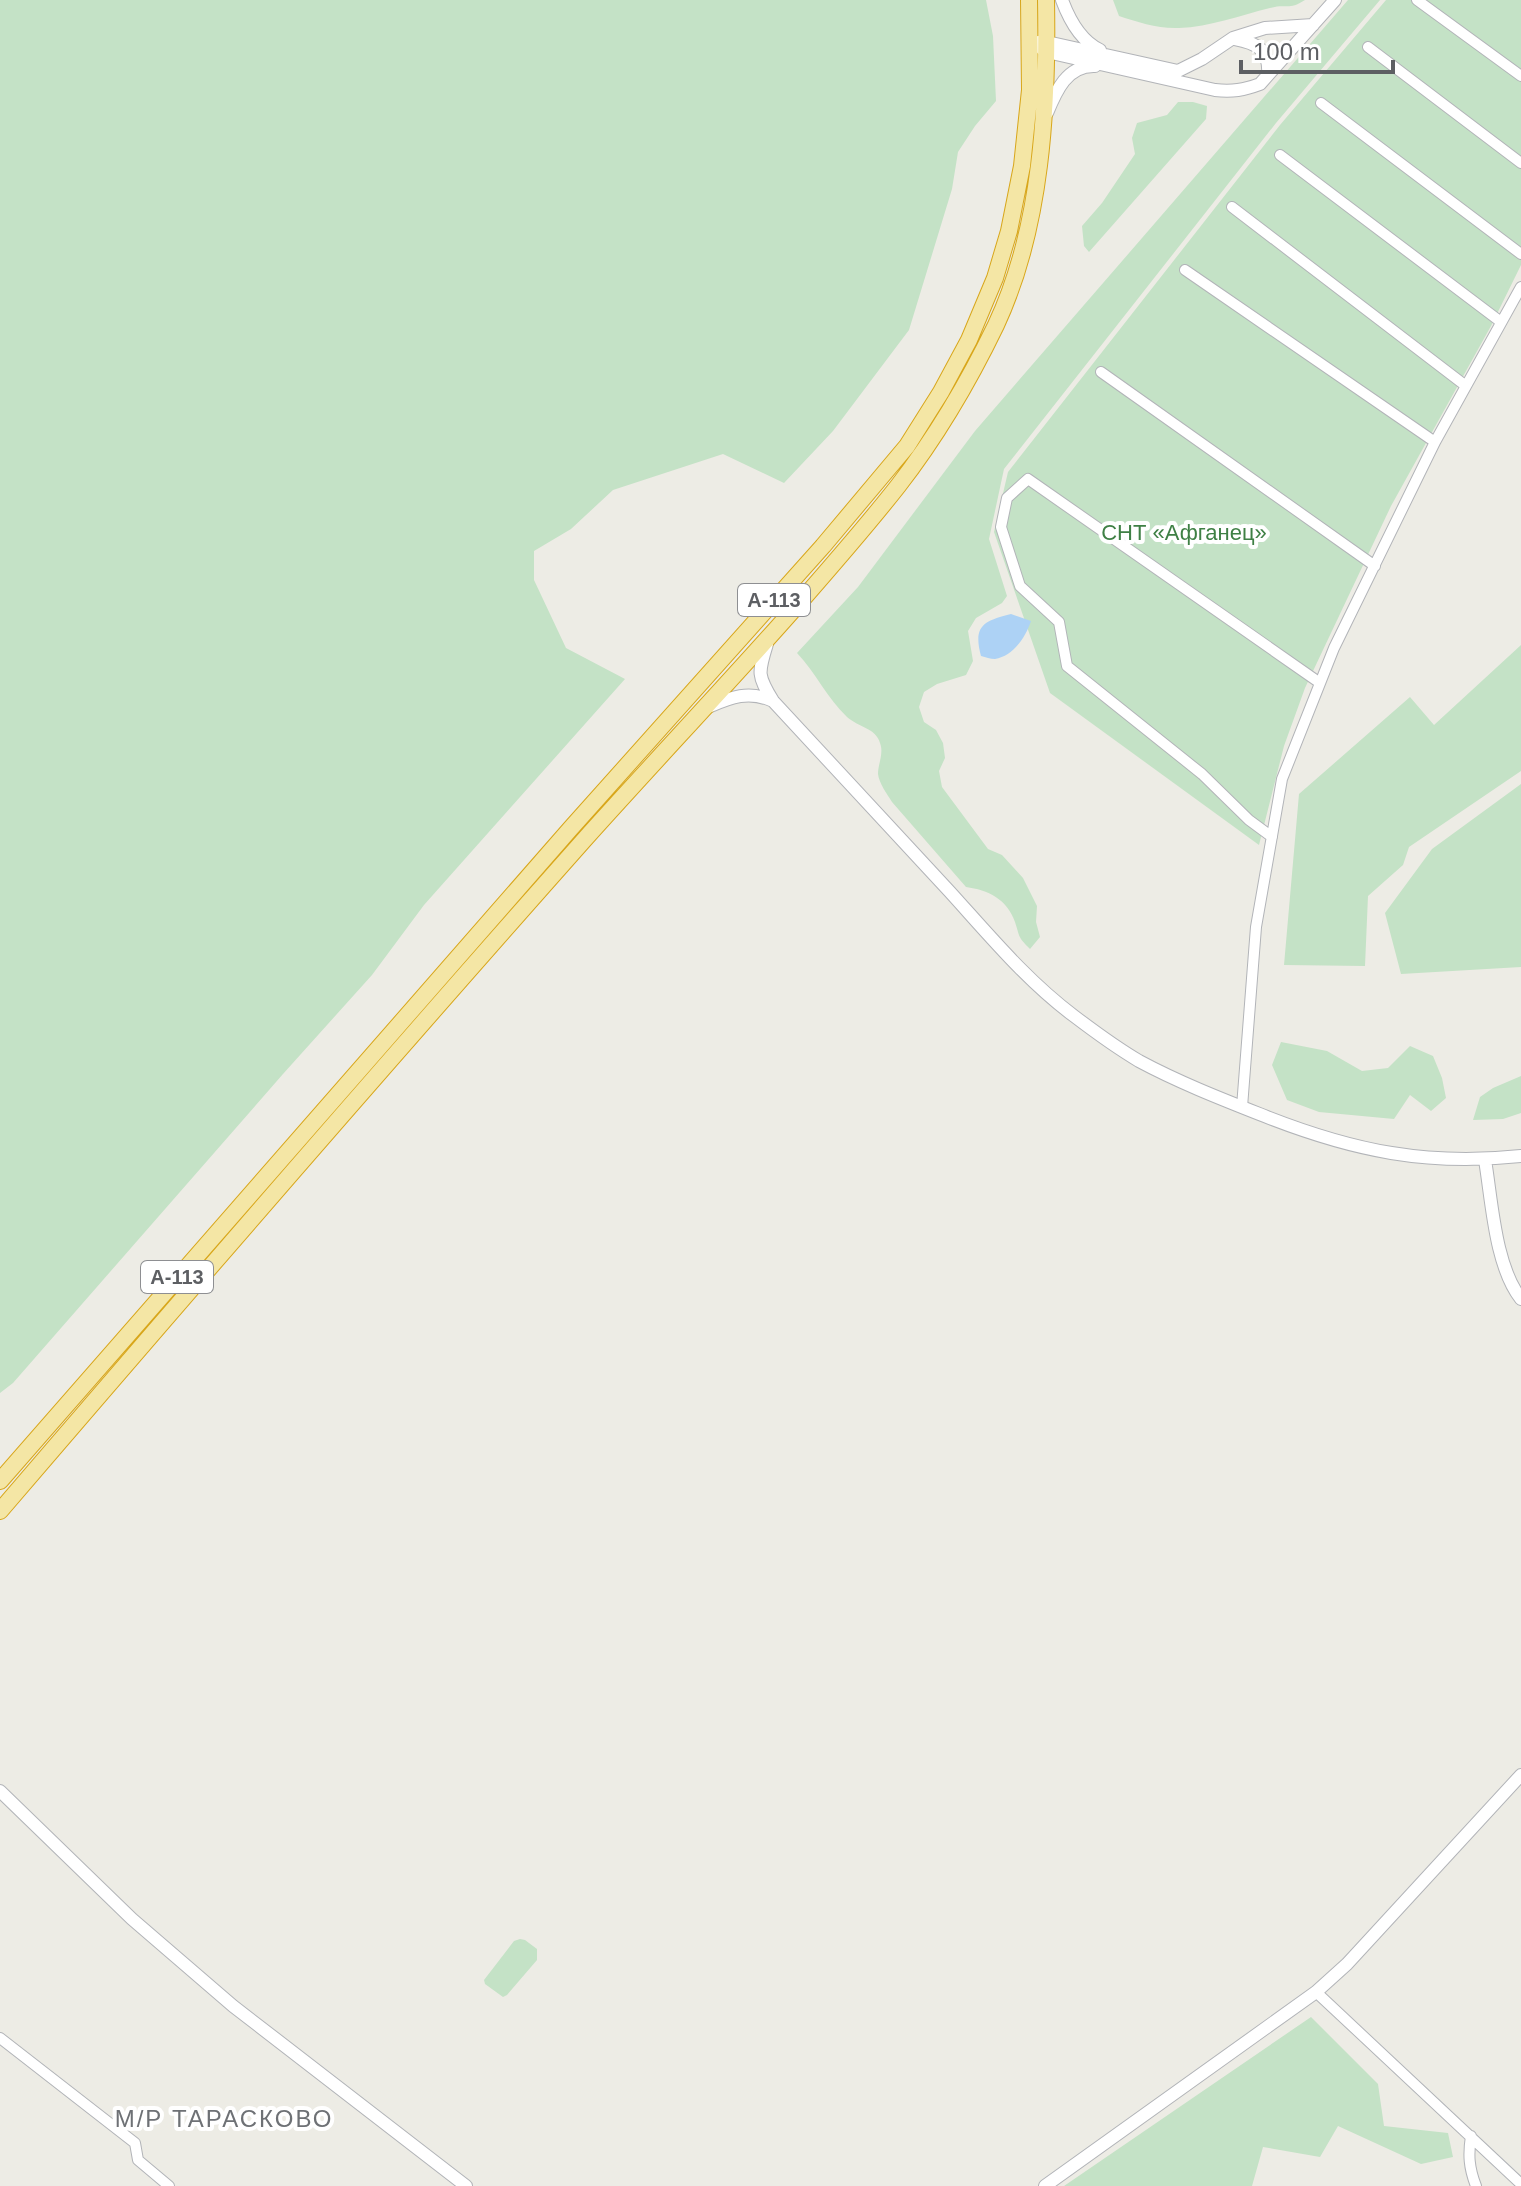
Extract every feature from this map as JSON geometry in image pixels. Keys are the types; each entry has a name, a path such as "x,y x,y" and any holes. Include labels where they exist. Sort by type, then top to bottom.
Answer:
{"highway":[{"name":"А-113","path":"0,1481 499,910 823,546 907,446 969,340 995,278 1005,243 1022,166 1030,90 1042,45 1029,0"},
{"name":"А-113","path":"0,1511 584,840 838,559 900,484 932,439 985,345 1013,283 1037,177 1044,120 1042,45 1046,0"}],"street":[{"path":"1062,0 1080,34 1112,62"},
{"path":"1042,45 1231,92 1260,84 1335,0"},
{"path":"1417,0 1521,76"},
{"path":"1044,120 1056,91 1066,77 1077,69 1112,62 1178,71 1233,38 1265,28 1313,25"},
{"path":"1233,38 1257,46 1266,54 1268,75"},
{"path":"1368,47 1521,163"},
{"path":"1321,103 1521,254"},
{"path":"1280,155 1501,322"},
{"path":"1232,207 1466,386"},
{"path":"1185,270 1435,442"},
{"path":"1242,1107 1256,927 1282,779 1334,648 1435,442 1521,287"},
{"path":"1101,372 1375,566"},
{"path":"1272,837 1249,820 1202,774 1067,666 1059,622 1020,586 1001,527 1007,498 1028,479 1320,683"},
{"path":"769,636 760,677 773,701 1019,967 1051,998 1090,1028 1138,1060 1309,1133 1367,1150 1405,1156 1485,1160 1521,1156"},
{"path":"704,709 741,694 766,697 773,701"},
{"path":"1485,1160 1502,1263 1521,1299"},
{"path":"1045,2186 1316,1992 1347,1964 1521,1775"},
{"path":"0,1791 132,1919 233,2006 466,2186"},
{"path":"1316,1992 1521,2184"},
{"path":"0,2038 135,2143 138,2160 169,2186"},
{"path":"1471,2136 1468,2153 1476,2186"}],"green space":[{"path":"0,0 986,0 993,36 996,101 958,152 952,189 909,330 833,431 784,483 723,454 613,490 571,529 534,551 534,580 566,648 625,679 424,905 372,975 13,1383 0,1393"},
{"path":"1113,0 1305,0 1214,23 1171,28 1119,16"},
{"path":"1348,0 1380,0 1276,123 1004,469 989,539 1007,596 1002,603 976,618 968,631 973,661 966,675 937,684 924,692 919,707 924,722 936,730 943,743 945,758 939,771 942,787 988,849 1002,855 1023,878 1037,906 1036,922 1040,937 1030,949 1021,939 1007,907 989,893 966,887 892,802 879,777 881,747 878,738 840,710 797,653 858,587 975,431"},
{"name":"СНТ «Афганец»","path":"1386,0 1521,0 1521,265 1491,326 1391,506 1305,688 1284,746 1259,845 1050,693 994,532 1008,472 1280,125"},
{"path":"1178,102 1207,106 1206,119 1089,252 1084,246 1082,226 1102,203 1135,154 1132,138 1137,123 1167,115"},
{"path":"1521,645 1521,771 1409,847 1403,865 1368,896 1365,966 1284,965 1299,794 1410,697 1434,725"},
{"path":"1521,784 1521,967 1401,974 1385,913 1432,849"},
{"path":"1281,1042 1327,1051 1362,1071 1388,1068 1410,1046 1433,1056 1446,1098 1431,1111 1410,1095 1394,1119 1319,1112 1287,1100 1272,1065"},
{"path":"1521,1076 1521,1113 1503,1119 1473,1120 1480,1097"},
{"path":"520,1939 537,1949 537,1960 503,1997 484,1980 514,1941"},
{"path":"1311,2017 1378,2084 1384,2126 1448,2133 1453,2157 1421,2164 1338,2126 1320,2157 1263,2147 1252,2186 1064,2186"}],"water":[{"path":"1011,614 1031,621 1022,639 1002,657 993,659 981,656 978,638 982,626"}],"district":[{"name":"М/Р ТАРАСКОВО","path":"224,2118"}]}
